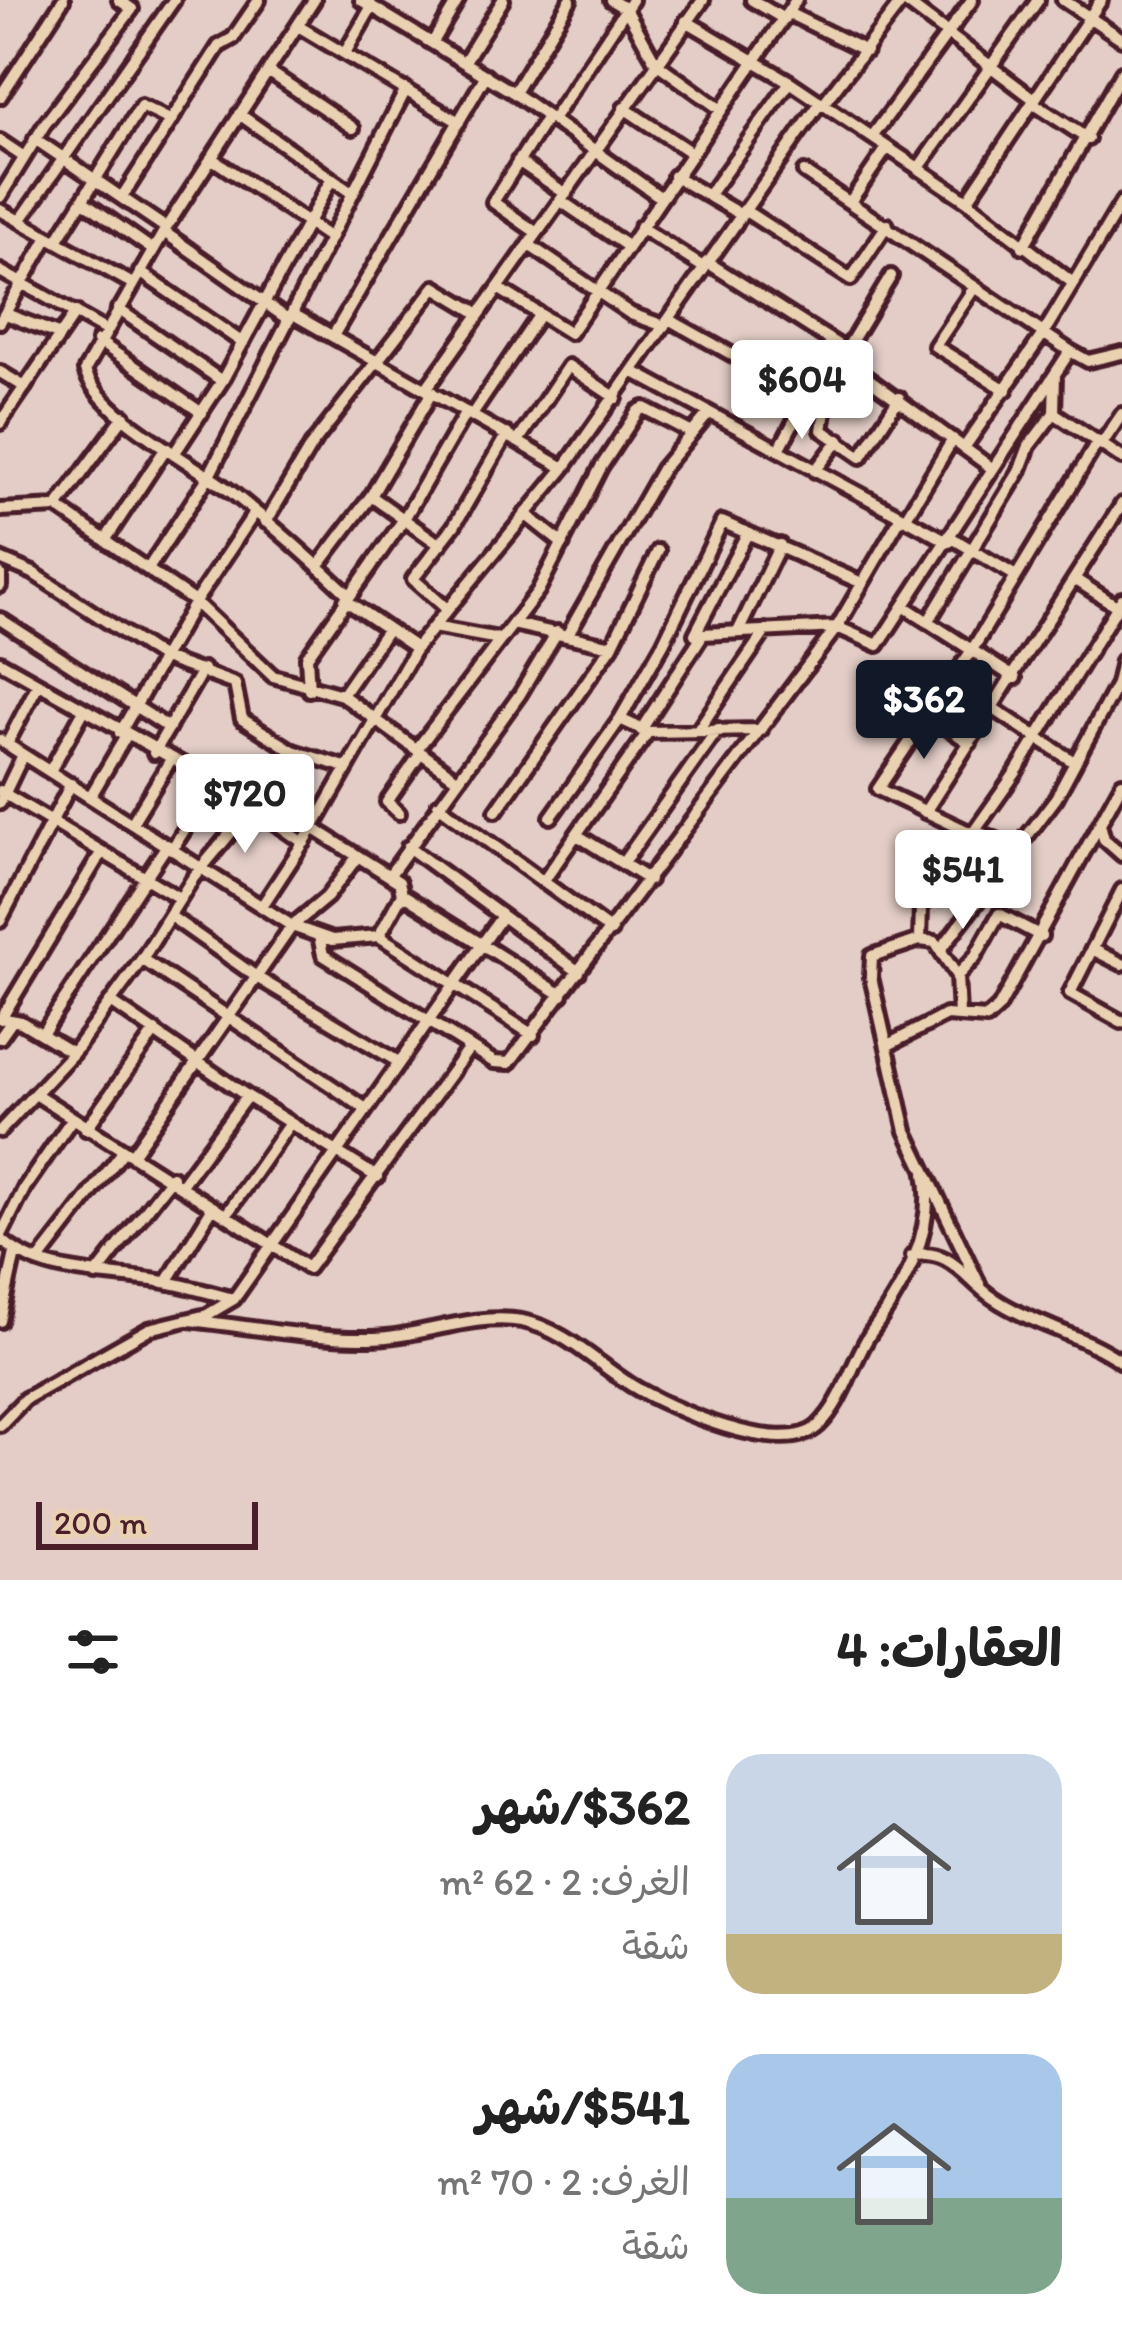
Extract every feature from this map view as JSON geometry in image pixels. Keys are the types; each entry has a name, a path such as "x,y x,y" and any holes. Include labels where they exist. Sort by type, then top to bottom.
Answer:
{"street":[{"path":"0,97 63,0"},
{"path":"0,197 35,139 132,10 119,0"},
{"path":"20,221 174,0"},
{"path":"122,197 219,46 232,38 259,0"},
{"path":"314,0 153,250 87,363 87,379 124,416 255,512 347,597 416,648"},
{"path":"433,42 458,0"},
{"path":"464,61 503,0"},
{"path":"514,93 569,0"},
{"path":"611,0 629,5 656,63 720,109"},
{"path":"318,566 371,496 478,313 703,0"},
{"path":"752,0 866,51"},
{"path":"498,288 570,333 796,0"},
{"path":"262,906 314,828 416,648 564,468 741,212 903,0 947,30 990,70 1088,139"},
{"path":"872,137 972,0"},
{"path":"918,169 1038,0"},
{"path":"1063,0 1122,39"},
{"path":"967,201 1101,0"},
{"path":"345,52 367,3 514,93 660,197"},
{"path":"629,5 493,202 598,292 631,314 667,323 830,405 822,430 864,457 899,398"},
{"path":"686,21 752,64 790,82 967,201 1073,283"},
{"path":"298,26 459,122"},
{"path":"116,32 140,49"},
{"path":"268,71 353,128"},
{"path":"1023,247 1122,73"},
{"path":"332,336 486,75"},
{"path":"708,196 790,82"},
{"path":"148,568 208,476 406,89"},
{"path":"1107,102 1122,111"},
{"path":"60,335 3,318 141,106 170,120"},
{"path":"624,108 690,152"},
{"path":"239,114 353,194"},
{"path":"35,139 264,303 380,361 564,468"},
{"path":"0,142 24,157"},
{"path":"850,202 887,148"},
{"path":"211,158 330,238"},
{"path":"518,161 627,246"},
{"path":"804,172 1070,351 1088,361 1122,353"},
{"path":"674,176 850,279 886,225"},
{"path":"106,539 202,413 332,180"},
{"path":"83,201 153,250"},
{"path":"964,448 1043,334 1122,202"},
{"path":"0,210 137,278 242,343"},
{"path":"640,226 842,354 993,469"},
{"path":"0,271 76,312 202,413"},
{"path":"780,448 891,276"},
{"path":"266,522 311,446 437,284 478,313"},
{"path":"974,288 934,346 1006,390"},
{"path":"118,309 222,381"},
{"path":"0,423 76,312"},
{"path":"309,690 307,657 539,314"},
{"path":"670,631 699,634 837,627 876,646 1070,351"},
{"path":"447,609 412,581 512,437 568,366 616,398"},
{"path":"0,372 25,387"},
{"path":"634,373 1016,576"},
{"path":"928,622 995,513 1029,446 1054,413 1055,374"},
{"path":"399,813 387,802 513,625 563,544 601,467 640,409 690,433"},
{"path":"1054,413 1122,458"},
{"path":"1017,850 878,789 1122,414"},
{"path":"389,876 562,633 690,433 708,415"},
{"path":"57,507 124,416"},
{"path":"319,936 323,955 503,1065 533,1035 837,627 953,439"},
{"path":"815,471 839,440"},
{"path":"371,496 440,544"},
{"path":"975,499 995,513"},
{"path":"925,812 1015,678 1122,504"},
{"path":"0,510 57,507 195,602 273,676 309,690 342,694 457,779"},
{"path":"90,797 161,657 255,512"},
{"path":"525,514 563,544"},
{"path":"550,817 620,719 670,631 720,524 780,545 862,583"},
{"path":"543,882 645,731 747,534"},
{"path":"738,632 780,545"},
{"path":"496,811 612,646 658,551"},
{"path":"0,559 33,573 161,657 235,684 242,719 272,741 345,767"},
{"path":"0,574 0,586"},
{"path":"920,940 921,907 1038,739 1120,603 1076,580"},
{"path":"905,607 1015,678"},
{"path":"0,619 169,728"},
{"path":"513,625 612,646"},
{"path":"433,627 499,639"},
{"path":"342,694 387,630"},
{"path":"698,730 766,630"},
{"path":"0,662 154,753 214,782 304,843"},
{"path":"942,948 1056,798 1120,678 1122,662"},
{"path":"154,753 203,669"},
{"path":"38,684 4,742 292,926 340,940 379,936 533,1035"},
{"path":"994,709 1074,762"},
{"path":"50,771 83,712"},
{"path":"928,715 970,743"},
{"path":"620,719 645,731 761,730"},
{"path":"623,863 718,729"},
{"path":"23,755 1,796 179,898"},
{"path":"132,823 170,760"},
{"path":"42,1034 214,782"},
{"path":"0,921 70,784"},
{"path":"888,1045 942,1016 989,1017 1007,997 1121,786"},
{"path":"438,805 611,931"},
{"path":"0,1130 73,1053 142,959 179,898 253,806"},
{"path":"1100,824 1103,839 1122,855"},
{"path":"314,828 401,885 402,894 379,936"},
{"path":"577,835 650,880"},
{"path":"408,847 579,972"},
{"path":"0,1038 4,1019 101,853"},
{"path":"40,1259 201,1063 292,926 327,897 357,857"},
{"path":"1122,890 1070,993 1122,1022"},
{"path":"402,894 562,995"},
{"path":"957,976 975,957 999,914 1041,936"},
{"path":"170,916 258,978 398,1061"},
{"path":"0,1425 43,1387 149,1328 188,1320 234,1299 269,1242 502,916"},
{"path":"959,1015 957,976 942,948 920,940 870,958 906,1130 981,1288"},
{"path":"1092,949 1122,964"},
{"path":"142,959 363,1108"},
{"path":"111,1002 247,1096 377,1177"},
{"path":"4,1019 73,1053"},
{"path":"86,1129 155,1030"},
{"path":"37,1095 308,1268 470,1047"},
{"path":"96,1275 247,1096"},
{"path":"72,1119 25,1187 0,1238 15,1252 96,1275 167,1282 234,1299"},
{"path":"226,1215 290,1123"},
{"path":"188,1320 276,1336 320,1332 368,1339 518,1320 543,1327 667,1403 743,1432 794,1439 821,1423 871,1333 889,1316 930,1211 925,1173"},
{"path":"167,1282 213,1207"},
{"path":"0,1321 15,1252"},
{"path":"912,1256 934,1254 949,1260 1025,1316 1122,1362"}]}
